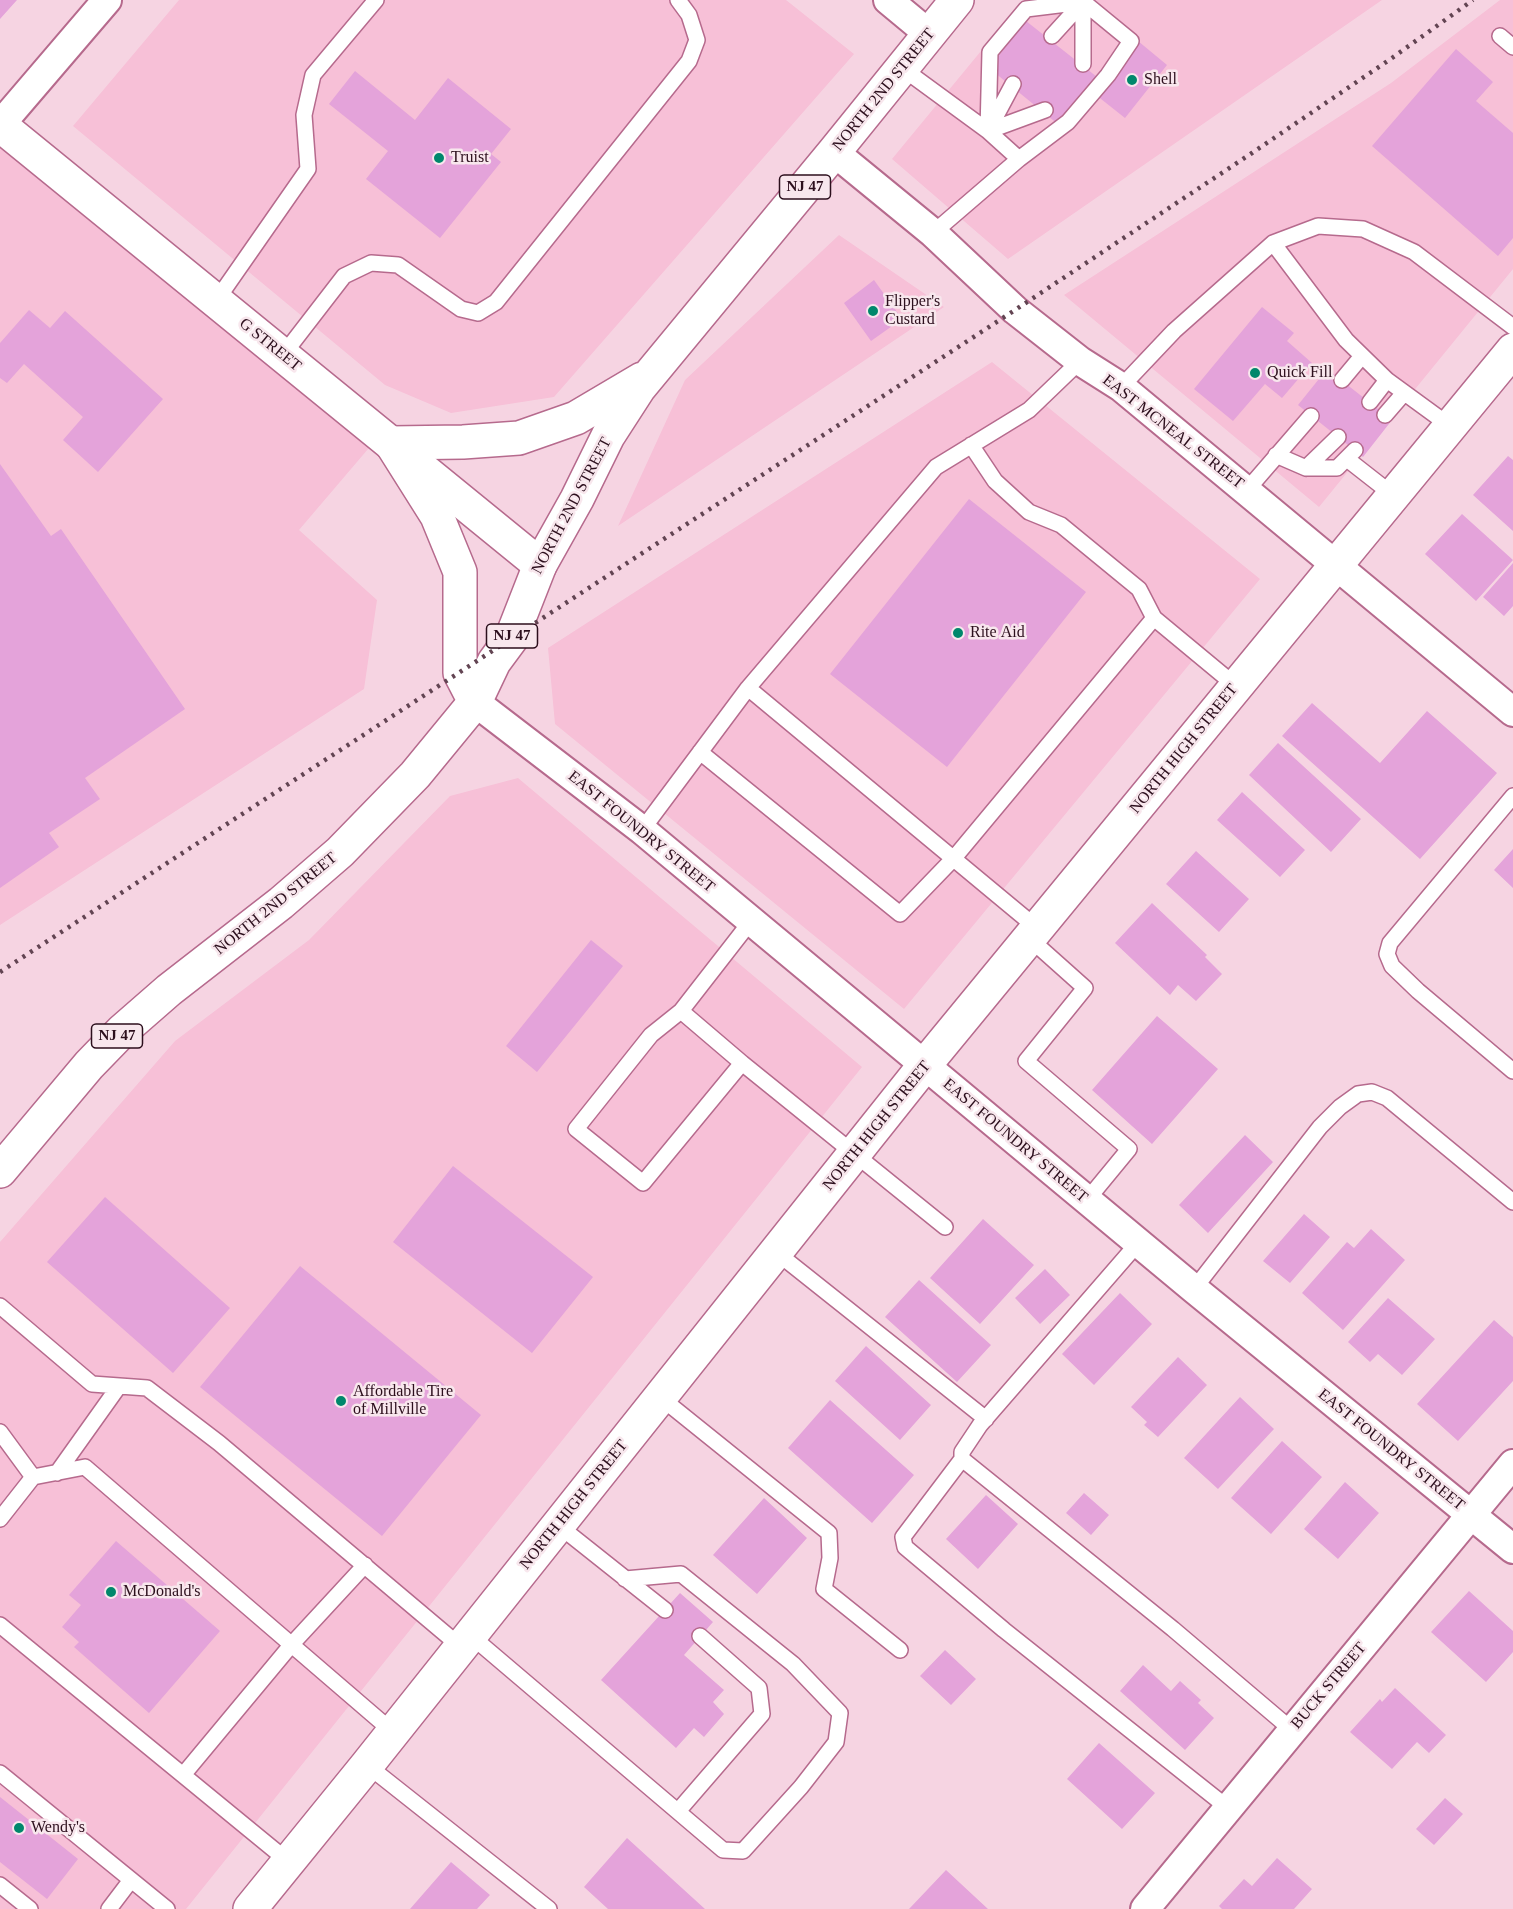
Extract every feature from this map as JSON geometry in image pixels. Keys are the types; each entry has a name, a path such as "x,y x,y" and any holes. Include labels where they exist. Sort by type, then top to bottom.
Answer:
{"main road":[{"name":"NORTH 2ND STREET","path":"0,1171 89,1065 122,1031 169,990 281,903 340,852 415,775 475,702 494,662 511,639 540,565 577,499 608,436 639,388 957,0"},
{"name":"G STREET","path":"0,125 540,565"},
{"name":"NORTH HIGH STREET","path":"250,1909 924,1066 1513,350"},
{"path":"391,443 463,442 519,438 576,418 651,373"},
{"path":"391,443 437,516 460,572 460,673 475,702"}],"street":[{"path":"0,125 107,0"},
{"path":"888,0 929,34"},
{"name":"EAST MCNEAL STREET","path":"834,152 933,233 1015,310 1080,360 1121,387 1513,711"},
{"name":"EAST FOUNDRY STREET","path":"475,702 642,830 1194,1289 1513,1549"},
{"name":"BUCK STREET","path":"1145,1909 1513,1464"}],"lane":[{"path":"216,301 308,169 304,115 314,75 376,0"},
{"path":"283,355 344,276 371,263 398,265 461,309 478,313 496,302 689,61 696,40 689,15 678,0"},
{"path":"1052,36 1082,1"},
{"path":"1082,1 1083,64"},
{"path":"933,233 1019,159 1068,122 1108,75 1131,41 1082,1 1026,9 990,52 988,131"},
{"path":"1500,36 1513,46"},
{"path":"902,68 988,131 1019,159"},
{"path":"988,131 1013,84"},
{"path":"988,131 1045,110"},
{"path":"1121,387 1174,331 1273,243 1318,226 1363,229 1414,252 1513,327"},
{"path":"1273,243 1346,340 1388,380 1450,426"},
{"path":"1342,380 1362,356"},
{"path":"642,830 748,688 936,468 1029,410 1080,360"},
{"path":"1370,402 1388,380"},
{"path":"1386,415 1404,393"},
{"path":"1246,490 1311,416"},
{"path":"1306,468 1338,437"},
{"path":"971,445 995,481 1029,512 1061,525 1139,590 1154,618 1236,686"},
{"path":"1276,456 1306,468 1337,468 1351,455 1393,495"},
{"path":"700,752 900,915 954,858 1154,618"},
{"path":"748,688 954,858 1033,933 1086,988 1026,1061 1129,1149 1087,1200"},
{"path":"1513,796 1390,943 1387,954 1392,966 1418,991 1513,1071"},
{"path":"742,1063 643,1183 576,1129 651,1035 681,1011 751,921"},
{"path":"681,1011 945,1227"},
{"path":"1194,1289 1320,1128 1340,1107 1358,1094 1372,1092 1387,1098 1513,1202"},
{"path":"1138,1242 986,1419 962,1452 962,1459 903,1537 905,1547 1004,1630 1228,1808"},
{"path":"776,1252 986,1419"},
{"path":"0,1305 92,1384 147,1388 219,1443 365,1565 466,1641 679,1810 723,1850 743,1851 801,1787 836,1742 840,1713 793,1664 681,1574 625,1579"},
{"path":"57,1473 119,1386"},
{"path":"660,1397 829,1533 830,1558 824,1589 900,1650"},
{"path":"0,1432 33,1477"},
{"path":"962,1459 1173,1629 1292,1730"},
{"path":"0,1519 33,1477 85,1467 393,1732"},
{"path":"558,1525 665,1610"},
{"path":"183,1775 292,1644 365,1565"},
{"path":"0,1625 289,1862"},
{"path":"679,1810 762,1713 759,1688 700,1636"},
{"path":"367,1765 549,1909"},
{"path":"0,1773 167,1909"},
{"path":"109,1909 131,1880"},
{"path":"0,1885 30,1909"}],"shaded area":[{"path":"179,0 786,0 854,54 554,397 451,413 385,385 73,126"},
{"path":"1023,0 1382,0 1008,259 892,159"},
{"path":"1500,0 1513,0 1513,269 1319,507 1064,295 1391,83"},
{"path":"0,124 380,435 299,530 377,600 364,689 0,925"},
{"path":"839,235 944,307 618,526 685,380"},
{"path":"992,362 1260,579 904,1009 555,724 548,648"},
{"path":"518,778 862,1067 186,1909 0,1909 0,1242 175,1041 309,940 450,796"}],"building":[{"path":"0,0 17,0 0,19"},
{"path":"1026,21 1097,77 1059,125 989,68"},
{"name":"Shell","path":"1138,41 1167,65 1125,118 1096,95"},
{"path":"1456,49 1493,82 1476,101 1513,133 1513,238 1498,256 1372,146"},
{"name":"Truist","path":"355,71 415,120 448,78 511,129 491,154 501,162 440,238 366,179 388,151 329,104"},
{"name":"Flipper's Custard","path":"874,280 902,319 871,341 844,303"},
{"name":"Quick Fill","path":"1262,307 1294,333 1287,341 1312,363 1282,398 1265,384 1233,421 1194,389"},
{"path":"29,310 50,328 65,311 163,399 98,472 63,440 83,417 24,364 7,383 0,378 0,343"},
{"path":"1327,369 1392,420 1363,457 1298,405"},
{"path":"1508,456 1513,460 1513,531 1473,495"},
{"path":"0,464 51,536 61,529 185,709 85,778 100,799 49,833 59,847 0,888"},
{"name":"Rite Aid","path":"969,499 1086,592 947,767 830,674"},
{"path":"1462,514 1513,560 1476,601 1425,554"},
{"path":"1513,563 1513,606 1504,616 1483,597"},
{"path":"1312,703 1380,763 1427,711 1497,773 1420,859 1282,736"},
{"path":"1278,743 1361,819 1331,852 1249,775"},
{"path":"1242,792 1305,850 1280,877 1217,820"},
{"path":"1513,849 1513,888 1494,870"},
{"path":"1196,851 1249,899 1219,932 1166,884"},
{"path":"1152,903 1207,955 1205,957 1222,974 1196,1001 1178,985 1170,995 1115,943"},
{"path":"591,940 623,966 537,1072 506,1046"},
{"path":"1157,1016 1218,1069 1152,1144 1092,1090"},
{"path":"1245,1135 1273,1162 1208,1233 1179,1205"},
{"path":"453,1166 593,1277 532,1353 393,1242"},
{"path":"105,1197 230,1308 173,1373 47,1262"},
{"path":"1304,1214 1330,1237 1290,1283 1263,1261"},
{"path":"983,1219 1034,1265 980,1324 930,1278"},
{"path":"1371,1229 1405,1260 1343,1330 1302,1293 1347,1242 1354,1248"},
{"name":"Affordable Tire of Millville","path":"300,1266 481,1415 382,1536 200,1387"},
{"path":"1045,1269 1070,1295 1040,1324 1015,1298"},
{"path":"919,1280 991,1345 957,1382 885,1317"},
{"path":"1120,1293 1152,1324 1094,1385 1062,1354"},
{"path":"1388,1298 1435,1339 1402,1375 1378,1354 1370,1362 1348,1342"},
{"path":"1494,1320 1513,1337 1513,1381 1458,1441 1417,1404"},
{"path":"866,1346 931,1405 900,1440 835,1381"},
{"path":"1178,1357 1207,1385 1158,1437 1144,1425 1147,1422 1131,1407"},
{"path":"1240,1397 1274,1429 1218,1489 1184,1458"},
{"path":"830,1400 914,1475 872,1523 788,1448"},
{"path":"1282,1441 1322,1477 1271,1534 1231,1498"},
{"path":"1345,1482 1379,1513 1338,1559 1304,1529"},
{"path":"1084,1493 1109,1515 1091,1535 1066,1513"},
{"path":"986,1495 1018,1524 978,1569 946,1539"},
{"path":"764,1498 807,1538 757,1594 713,1555"},
{"path":"116,1541 220,1631 149,1713 74,1647 79,1642 62,1627 81,1605 69,1595"},
{"path":"1469,1591 1513,1631 1513,1652 1486,1682 1431,1632"},
{"path":"680,1593 713,1622 684,1655 724,1690 713,1702 724,1714 704,1737 694,1728 676,1748 601,1680"},
{"path":"945,1650 976,1679 951,1705 920,1676"},
{"path":"1143,1665 1171,1691 1180,1681 1201,1700 1198,1703 1214,1718 1185,1750 1120,1691"},
{"path":"1395,1688 1446,1735 1429,1753 1417,1742 1392,1769 1350,1732 1380,1699 1382,1702"},
{"path":"1099,1743 1155,1793 1122,1829 1067,1779"},
{"name":"Wendy's","path":"0,1797 78,1859 47,1899 0,1862"},
{"path":"1445,1798 1463,1814 1434,1845 1416,1829"},
{"path":"627,1838 705,1909 608,1909 584,1887"},
{"path":"1277,1858 1312,1889 1294,1909 1222,1909 1219,1906 1244,1879 1252,1886"},
{"path":"451,1862 490,1895 477,1909 410,1909"},
{"path":"946,1870 988,1909 909,1909"}],"railway":[{"path":"0,972 1015,310 1252,153 1473,0"}],"place":[{"name":"Shell","path":"1132,80"},
{"name":"Truist","path":"439,158"},
{"name":"Flipper's Custard","path":"873,311"},
{"name":"Quick Fill","path":"1255,373"},
{"name":"Rite Aid","path":"958,633"},
{"name":"Affordable Tire of Millville","path":"341,1401"},
{"name":"McDonald's","path":"111,1592"},
{"name":"Wendy's","path":"19,1828"}]}
